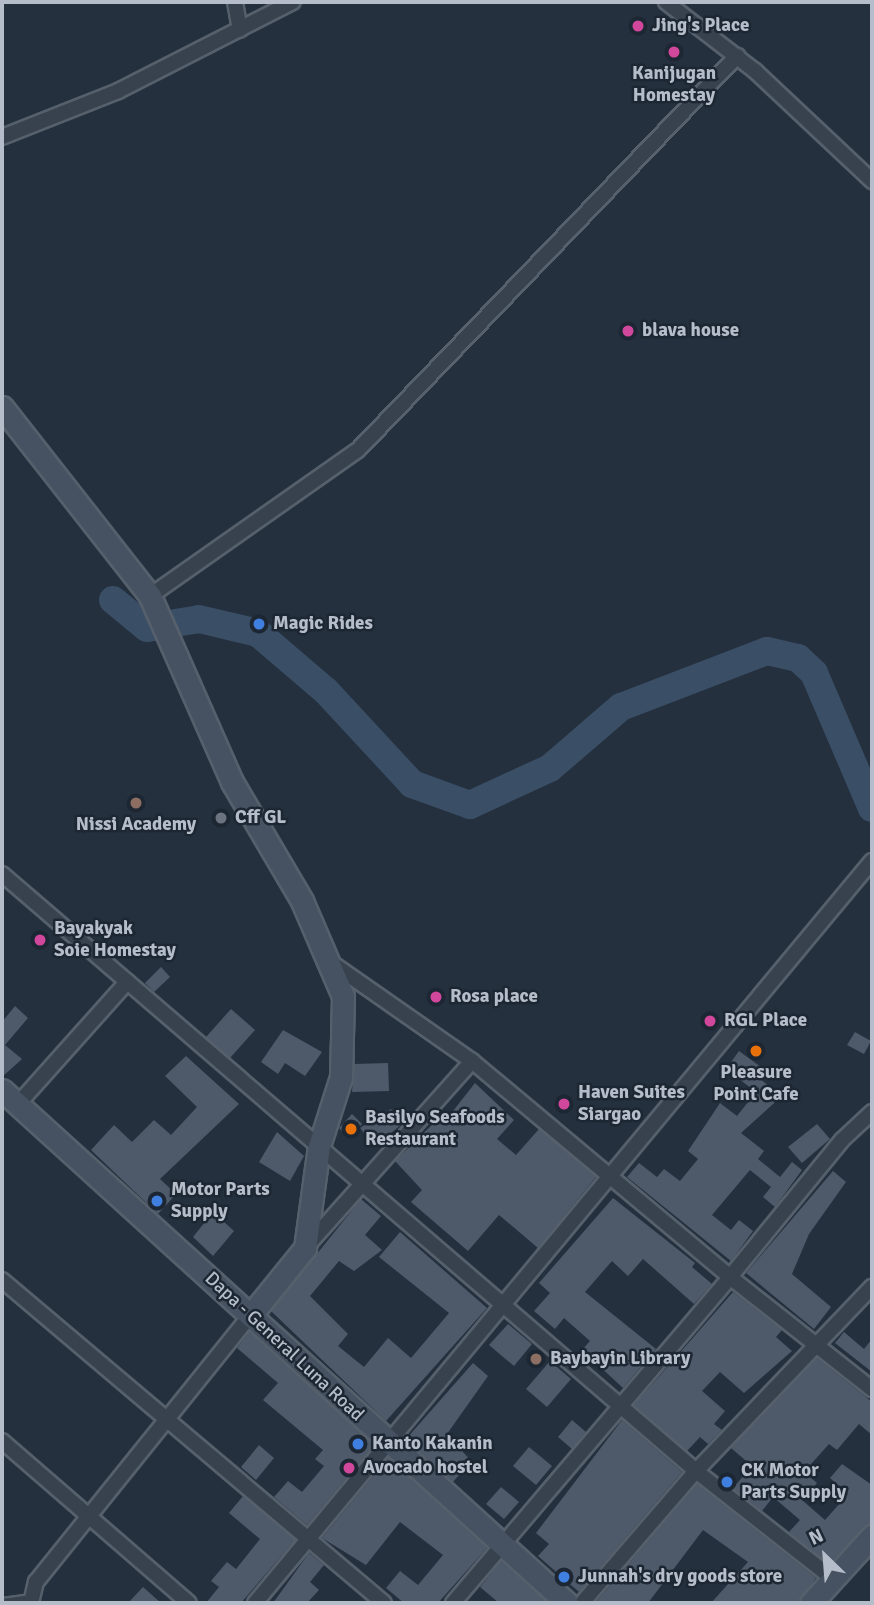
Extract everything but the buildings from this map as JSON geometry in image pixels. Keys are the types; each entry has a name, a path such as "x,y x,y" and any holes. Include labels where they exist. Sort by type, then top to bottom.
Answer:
{"street":[{"path":"235,2 240,30"},
{"path":"2,137 118,91 293,2"},
{"path":"666,2 737,56 872,181"},
{"path":"150,596 358,450 737,56"},
{"path":"2,407 150,596 232,782 333,964 343,996 343,1063 318,1146 305,1248"},
{"path":"254,1603 385,1440 613,1179 872,862"},
{"path":"2,874 696,1471 833,1579"},
{"path":"333,964 472,1061 730,1277 872,1389"},
{"path":"18,1104 127,982"},
{"path":"31,1601 36,1582 91,1521 305,1248 472,1061"},
{"name":"Dapa - General Luna Road","path":"2,1090 567,1603"},
{"path":"453,1603 505,1545 842,1140 872,1112"},
{"path":"2,1280 384,1603"},
{"path":"582,1603 696,1471 815,1343 872,1287"},
{"path":"2,1441 91,1521 189,1603"},
{"path":"811,1603 870,1542"}],"lane":[{"path":"2,1602 31,1601"}],"waterway":[{"path":"113,600 147,628 159,626"},
{"path":"175,623 199,619 258,633 326,691 412,784 470,805 550,768 621,707 767,651 798,658 814,673 872,808"}],"place":[{"name":"Jing's Place","path":"638,26"},
{"name":"Kanijugan Homestay","path":"674,52"},
{"name":"blava house","path":"628,331"},
{"name":"Magic Rides","path":"259,624"},
{"name":"Nissi Academy","path":"136,803"},
{"name":"Cff GL","path":"221,818"},
{"name":"Bayakyak Soie Homestay","path":"40,940"},
{"name":"Rosa place","path":"436,997"},
{"name":"RGL Place","path":"710,1021"},
{"name":"Pleasure Point Cafe","path":"756,1051"},
{"name":"Haven Suites Siargao","path":"564,1104"},
{"name":"Basilyo Seafoods Restaurant","path":"351,1129"},
{"name":"Motor Parts Supply","path":"157,1201"},
{"name":"Baybayin Library","path":"536,1359"},
{"name":"Kanto Kakanin","path":"358,1444"},
{"name":"Avocado hostel","path":"349,1468"},
{"name":"CK Motor Parts Supply","path":"727,1482"},
{"name":"Junnah's dry goods store","path":"564,1577"}]}
